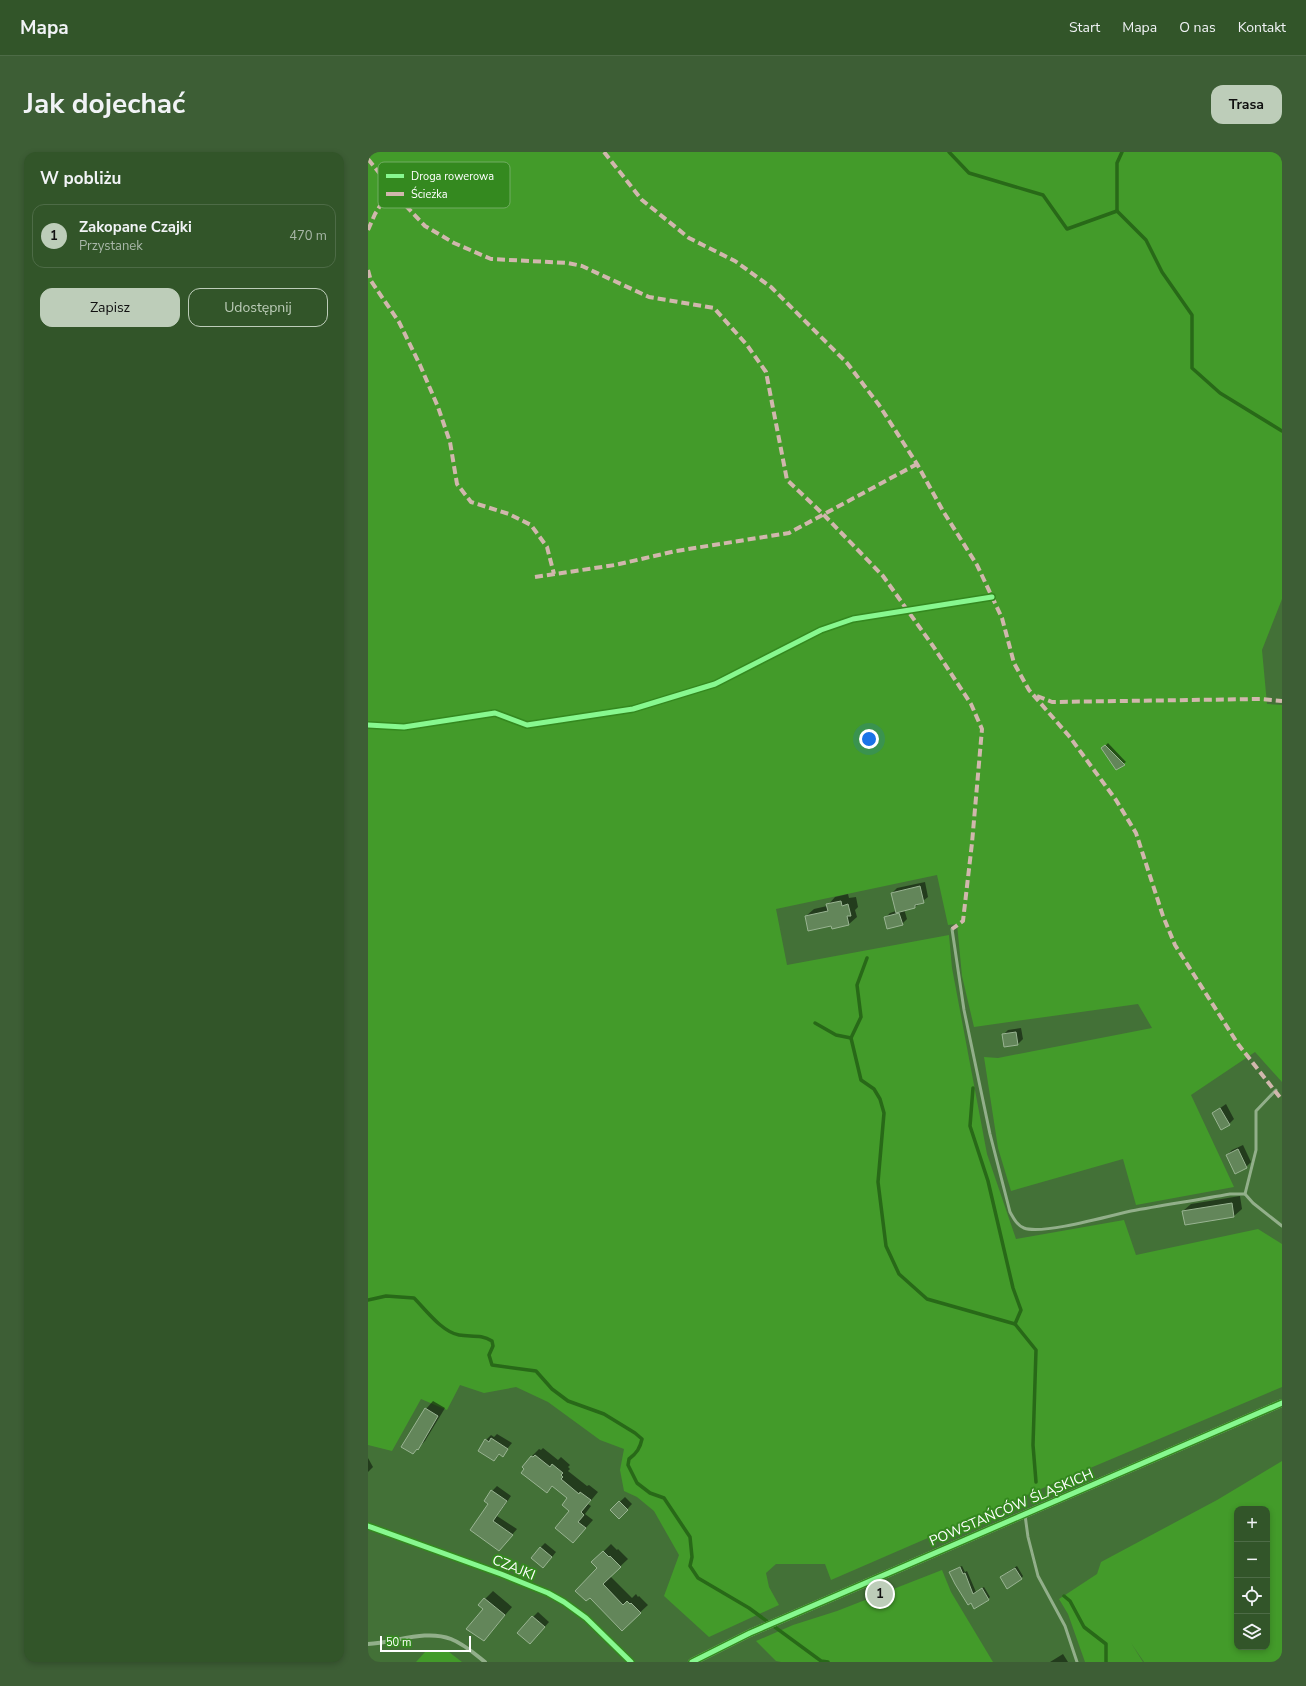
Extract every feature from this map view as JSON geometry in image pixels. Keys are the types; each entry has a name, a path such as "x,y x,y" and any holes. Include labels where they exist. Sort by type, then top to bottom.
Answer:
{"street":[{"path":"368,725 404,727 495,713 526,725 633,709 716,684 827,628 853,619 992,597"},
{"name":"POWSTAŃCÓW ŚLĄSKICH","path":"692,1662 788,1616 1282,1403"},
{"name":"CZAJKI","path":"368,1526 501,1574 548,1593 564,1602 586,1618 631,1662"},
{"path":"368,1644 422,1636 437,1636 452,1639 485,1662"}],"lane":[{"path":"952,929 964,1010 990,1134 1010,1212 1016,1222 1024,1228 1036,1230 1054,1228 1130,1212 1230,1194 1245,1194 1253,1203 1282,1226"},
{"path":"1245,1194 1256,1150 1256,1111 1276,1090"},
{"path":"1025,1515 1028,1537 1038,1576 1065,1626 1077,1662"}],"green space":[{"path":"368,152 1282,152 1282,599 1262,650 1267,704 1282,705 1282,1082 1255,1052 1191,1095 1234,1187 1136,1205 1123,1159 1011,1191 998,1148 984,1057 998,1058 1152,1028 1138,1004 974,1027 962,976 957,924 948,925 937,875 776,909 787,965 949,935 952,968 987,1154 1016,1239 1124,1220 1136,1255 1258,1229 1282,1244 1282,1387 831,1580 825,1564 776,1564 766,1573 769,1587 779,1605 709,1637 664,1596 679,1555 654,1511 637,1497 624,1491 620,1470 624,1449 600,1440 548,1402 516,1387 484,1393 460,1385 447,1410 421,1399 392,1451 368,1445"},
{"path":"1282,1461 1282,1662 1144,1662 1131,1643 1143,1662 1085,1662 1068,1614 1059,1599 1097,1574 1101,1562 1217,1500"},
{"path":"942,1570 951,1592 993,1662 781,1662 776,1661 756,1641 793,1625 837,1611"},
{"path":"425,1652 449,1652 462,1662 416,1662"}],"building":[{"path":"1105,745 1125,765 1116,770 1101,748"},
{"path":"920,886 924,903 915,905 915,908 896,913 891,893"},
{"path":"841,901 842,906 848,904 851,916 847,916 849,925 832,929 831,926 808,931 805,916 828,911 826,904"},
{"path":"899,913 903,925 887,929 884,917"},
{"path":"1016,1032 1018,1045 1004,1047 1002,1034"},
{"path":"1220,1108 1230,1125 1221,1130 1212,1113"},
{"path":"1238,1149 1247,1168 1235,1174 1226,1155"},
{"path":"1232,1203 1234,1217 1185,1225 1182,1211"},
{"path":"425,1408 438,1416 418,1450 417,1449 413,1454 401,1447"},
{"path":"491,1438 508,1449 503,1457 499,1454 494,1461 478,1451 485,1439 489,1442"},
{"path":"535,1455 550,1467 552,1464 563,1473 561,1475 563,1477 561,1479 579,1494 580,1492 591,1500 581,1512 584,1515 578,1522 586,1528 573,1543 555,1528 569,1511 562,1505 567,1498 552,1486 547,1493 521,1473 524,1469 522,1467 531,1456 533,1457"},
{"path":"491,1490 507,1501 493,1521 513,1535 499,1551 470,1530 488,1504 484,1501"},
{"path":"619,1501 628,1510 619,1519 610,1510"},
{"path":"540,1547 552,1557 543,1568 531,1558"},
{"path":"603,1551 621,1567 603,1584 623,1605 627,1601 641,1613 622,1631 590,1598 586,1601 575,1591 597,1568 591,1562"},
{"path":"960,1567 963,1574 965,1573 973,1594 982,1588 989,1600 974,1609 971,1603 968,1605 949,1572"},
{"path":"1015,1568 1022,1579 1007,1589 1000,1577"},
{"path":"484,1598 505,1615 484,1641 466,1629 483,1609 478,1605"},
{"path":"532,1616 545,1627 530,1644 517,1633"}],"waterway":[{"path":"949,152 969,173 1043,195 1067,229 1117,211 1146,240 1162,272 1192,315 1192,368 1220,393 1282,431"},
{"path":"1117,211 1117,163 1122,152"},
{"path":"867,958 857,985 861,1017 851,1038 861,1080 874,1089 880,1099 884,1113 878,1182 886,1246 899,1274 927,1299 1015,1324 1036,1350 1033,1445 1036,1482"},
{"path":"815,1023 836,1035 851,1038"},
{"path":"973,1088 970,1126 988,1181 1013,1288 1021,1310 1015,1324"},
{"path":"368,1300 386,1296 414,1298 446,1330 459,1335 480,1337 492,1341 493,1346 489,1355 492,1365 536,1371 552,1389 568,1401 604,1414 635,1433 642,1439 638,1450 629,1459 628,1465 637,1483 650,1493 664,1498 690,1537 692,1557 690,1566 698,1578 749,1608 821,1661 828,1662"},
{"path":"1064,1596 1070,1601 1084,1627 1106,1644 1106,1662"}],"marked path":[{"path":"604,152 642,200 689,238 735,261 771,287 847,363 879,405 917,464 943,511 977,565 1002,618 1014,663 1029,690 1069,736 1116,800 1136,833 1163,916 1175,945 1238,1044 1282,1100"},
{"path":"368,159 378,171"},
{"path":"368,230 379,208"},
{"path":"408,208 425,226 454,243 491,259 568,263 582,266 649,297 714,308 747,345 766,372 787,480 824,515 883,576 933,646 971,704 982,729 972,843 963,921 952,929"},
{"path":"368,270 371,281 399,322 438,407 450,442 457,484 471,502 509,514 531,525 547,547 554,574"},
{"path":"535,577 615,565 676,551 789,533 917,464"},
{"path":"1037,696 1052,702 1260,699 1282,701"}],"cycle path":[{"path":"368,725 404,727 495,713 527,725 633,709 715,684 821,630 853,619 992,597"},
{"path":"692,1662 750,1633 1282,1403"},
{"path":"368,1526 501,1574 548,1593 564,1602 586,1618 631,1662"}],"place":[{"name":"Zakopane Czajki","path":"880,1594"}]}
